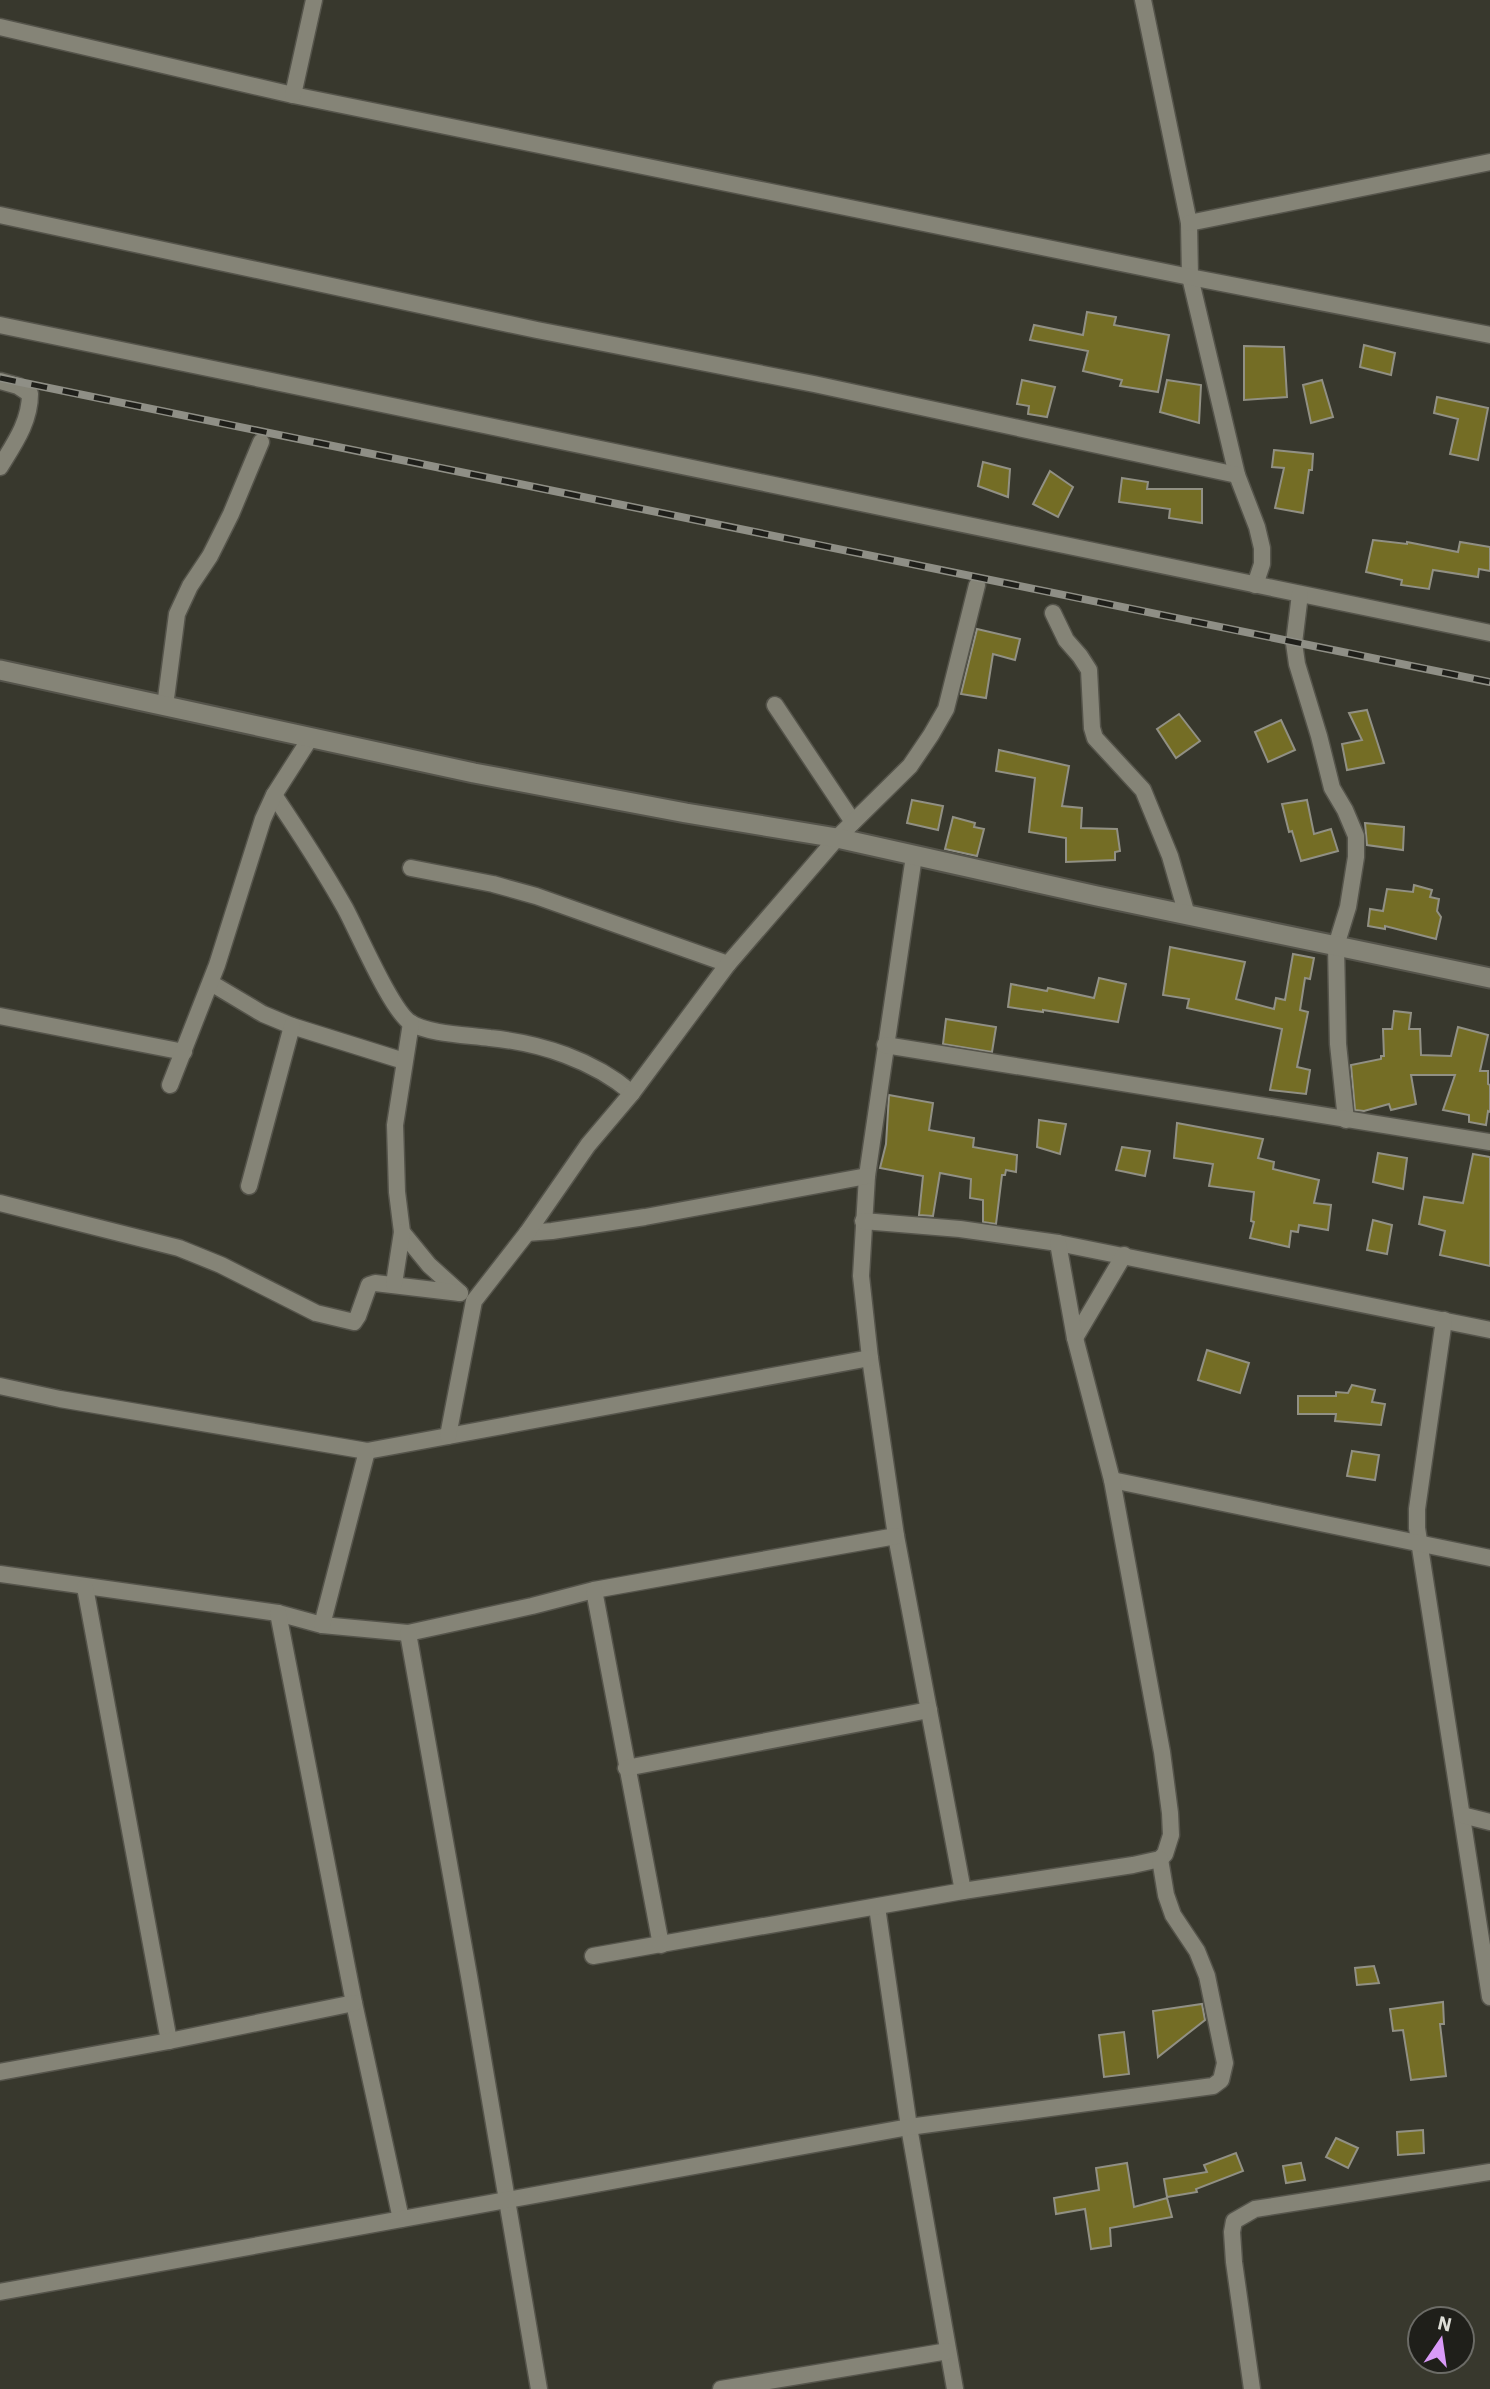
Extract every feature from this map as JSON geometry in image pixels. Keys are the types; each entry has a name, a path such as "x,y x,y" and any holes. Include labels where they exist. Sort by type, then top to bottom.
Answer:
{"street":[{"path":"293,95 314,0"},
{"path":"1143,0 1189,223 1190,277 1237,475 1262,548 1262,564 1255,584"},
{"path":"0,27 293,95 1190,277 1490,335"},
{"path":"1189,223 1490,162"},
{"path":"0,215 1237,475"},
{"path":"0,325 1490,633"},
{"path":"0,381 18,386 30,394 23,431 0,467"},
{"path":"165,706 177,614 231,514 261,442"},
{"path":"448,1436 467,1297 527,1233 588,1146 632,1093 728,964 837,838 910,766 946,709 977,585"},
{"path":"1300,594 1294,643 1302,684 1332,788 1356,836 1356,857 1348,907 1336,946 1338,1044 1346,1120"},
{"path":"1053,613 1066,640 1089,670 1092,728 1095,738 1143,790 1170,856 1186,915"},
{"path":"0,670 474,773 837,838 1186,915 1490,978"},
{"path":"775,705 853,822"},
{"path":"170,1085 211,983 263,819 274,795 310,737"},
{"path":"274,795 345,909 398,1009 411,1023 441,1032 495,1038 577,1059 596,1067 632,1093"},
{"path":"914,856 867,1176 861,1276 896,1536 963,1891"},
{"path":"411,868 493,884 536,896 728,964"},
{"path":"211,983 263,1014 292,1026 404,1061"},
{"path":"0,1016 184,1052"},
{"path":"394,1283 402,1232 397,1192 395,1125 411,1023"},
{"path":"249,1186 292,1026"},
{"path":"885,1045 1490,1142"},
{"path":"527,1233 645,1217 867,1176"},
{"path":"0,1203 179,1248 221,1265 296,1304 336,1319 354,1322 369,1285 375,1283 394,1283 467,1297"},
{"path":"863,1221 960,1229 1058,1243 1490,1330"},
{"path":"402,1232 429,1265 467,1297"},
{"path":"0,2292 909,2127 1213,2087 1221,2080 1225,2063 1207,1976 1197,1951 1173,1915 1166,1895 1160,1859 1170,1845 1170,1813 1162,1752 1112,1480 1075,1338 1058,1243"},
{"path":"1075,1338 1124,1255"},
{"path":"1444,1320 1417,1509 1417,1528 1490,1997"},
{"path":"0,1386 60,1399 367,1451 870,1358"},
{"path":"322,1625 367,1451"},
{"path":"1112,1480 1490,1558"},
{"path":"0,1574 278,1613 322,1625 408,1633 594,1590 896,1536"},
{"path":"85,1587 169,2041"},
{"path":"594,1590 661,1945"},
{"path":"278,1613 354,2003 401,2219"},
{"path":"408,1633 539,2389"},
{"path":"626,1768 929,1710"},
{"path":"1462,1815 1490,1822"},
{"path":"593,1956 1160,1859"},
{"path":"877,1907 909,2127 955,2389"},
{"path":"0,2072 354,2003"},
{"path":"1252,2389 1234,2262 1234,2221 1255,2209 1490,2172"},
{"path":"721,2389 948,2351"}],"building":[{"path":"1087,312 1116,317 1114,325 1169,335 1158,392 1120,386 1122,380 1083,371 1088,351 1030,340 1034,325 1083,335"},
{"path":"1364,345 1395,353 1391,375 1360,367"},
{"path":"1244,346 1284,347 1287,397 1244,400"},
{"path":"1022,380 1055,387 1047,417 1028,414 1029,406 1017,404"},
{"path":"1167,380 1201,385 1199,423 1160,412"},
{"path":"1322,380 1333,417 1311,423 1303,385"},
{"path":"1437,397 1488,408 1478,460 1450,454 1458,419 1434,413"},
{"path":"1274,450 1313,454 1303,513 1275,508 1284,468 1272,467"},
{"path":"983,462 1010,469 1008,497 978,486"},
{"path":"1050,471 1073,487 1058,517 1033,504"},
{"path":"1122,478 1148,482 1147,489 1202,489 1202,523 1169,518 1170,509 1119,502"},
{"path":"1373,540 1407,542 1458,552 1460,542 1490,547 1490,571 1479,569 1478,577 1433,570 1429,589 1401,585 1402,580 1366,572"},
{"path":"977,629 1020,639 1015,660 993,654 986,698 961,694"},
{"path":"1367,710 1384,763 1347,770 1342,744 1362,740 1349,713"},
{"path":"1179,714 1200,741 1176,758 1157,729"},
{"path":"1281,720 1295,750 1268,762 1255,732"},
{"path":"999,750 1069,766 1062,806 1082,808 1081,828 1117,829 1120,851 1115,852 1115,860 1066,862 1066,838 1029,832 1035,778 996,771"},
{"path":"912,800 943,806 938,830 907,823"},
{"path":"1307,800 1314,834 1331,829 1338,851 1301,861 1292,831 1289,832 1282,804"},
{"path":"953,817 975,823 974,827 984,829 977,856 945,849"},
{"path":"1365,823 1404,827 1403,850 1367,845"},
{"path":"1414,885 1432,890 1430,897 1439,899 1437,911 1441,917 1436,939 1385,926 1385,929 1368,926 1370,909 1383,911 1387,889 1413,892"},
{"path":"1170,947 1245,962 1236,999 1274,1009 1276,998 1285,1000 1293,954 1314,958 1310,979 1305,978 1300,1010 1308,1012 1297,1067 1310,1070 1306,1094 1270,1090 1282,1029 1187,1008 1189,999 1163,995"},
{"path":"1099,978 1126,984 1118,1022 1008,1007 1011,984 1047,991 1048,988 1094,998"},
{"path":"1394,1011 1411,1013 1409,1029 1420,1029 1421,1055 1451,1056 1458,1027 1488,1035 1480,1071 1488,1071 1490,1085 1490,1112 1488,1111 1486,1125 1469,1122 1469,1115 1443,1110 1455,1075 1411,1075 1416,1104 1391,1110 1389,1104 1364,1111 1355,1110 1351,1065 1381,1059 1381,1056 1384,1056 1383,1029 1392,1029"},
{"path":"946,1019 996,1027 992,1052 943,1044"},
{"path":"889,1095 933,1103 929,1130 974,1138 973,1147 1017,1155 1016,1172 1006,1170 1005,1175 1002,1175 996,1224 983,1222 983,1200 970,1198 971,1179 940,1173 933,1216 919,1215 923,1176 880,1168 886,1144"},
{"path":"1039,1120 1066,1124 1060,1154 1037,1147"},
{"path":"1177,1123 1263,1139 1258,1158 1274,1162 1273,1169 1319,1180 1314,1203 1331,1205 1328,1230 1299,1225 1298,1232 1291,1231 1289,1247 1250,1238 1254,1222 1251,1221 1254,1192 1209,1186 1213,1164 1174,1158"},
{"path":"1122,1147 1150,1151 1145,1176 1116,1170"},
{"path":"1378,1153 1407,1158 1403,1189 1373,1182"},
{"path":"1473,1154 1490,1157 1490,1266 1440,1255 1445,1231 1419,1224 1424,1197 1463,1203"},
{"path":"1373,1220 1392,1225 1387,1254 1367,1250"},
{"path":"1207,1350 1249,1363 1240,1393 1198,1380"},
{"path":"1352,1385 1375,1390 1372,1402 1385,1404 1381,1425 1335,1421 1336,1414 1298,1414 1298,1396 1336,1396 1336,1392 1348,1393"},
{"path":"1352,1451 1379,1455 1375,1480 1347,1476"},
{"path":"1374,1966 1379,1983 1357,1985 1355,1968"},
{"path":"1443,2002 1444,2024 1440,2024 1446,2076 1411,2080 1403,2030 1393,2031 1390,2009"},
{"path":"1202,2004 1205,2020 1158,2057 1153,2011"},
{"path":"1124,2032 1129,2074 1104,2077 1099,2035"},
{"path":"1423,2130 1424,2153 1398,2155 1397,2132"},
{"path":"1336,2138 1358,2148 1348,2168 1326,2157"},
{"path":"1236,2153 1243,2171 1196,2189 1197,2192 1167,2197 1164,2179 1207,2172 1204,2165"},
{"path":"1127,2163 1134,2207 1167,2198 1172,2217 1110,2228 1111,2246 1091,2249 1085,2209 1056,2214 1054,2198 1099,2190 1096,2168"},
{"path":"1301,2163 1305,2180 1286,2183 1283,2166"}],"railway":[{"path":"0,378 1490,682"}]}
